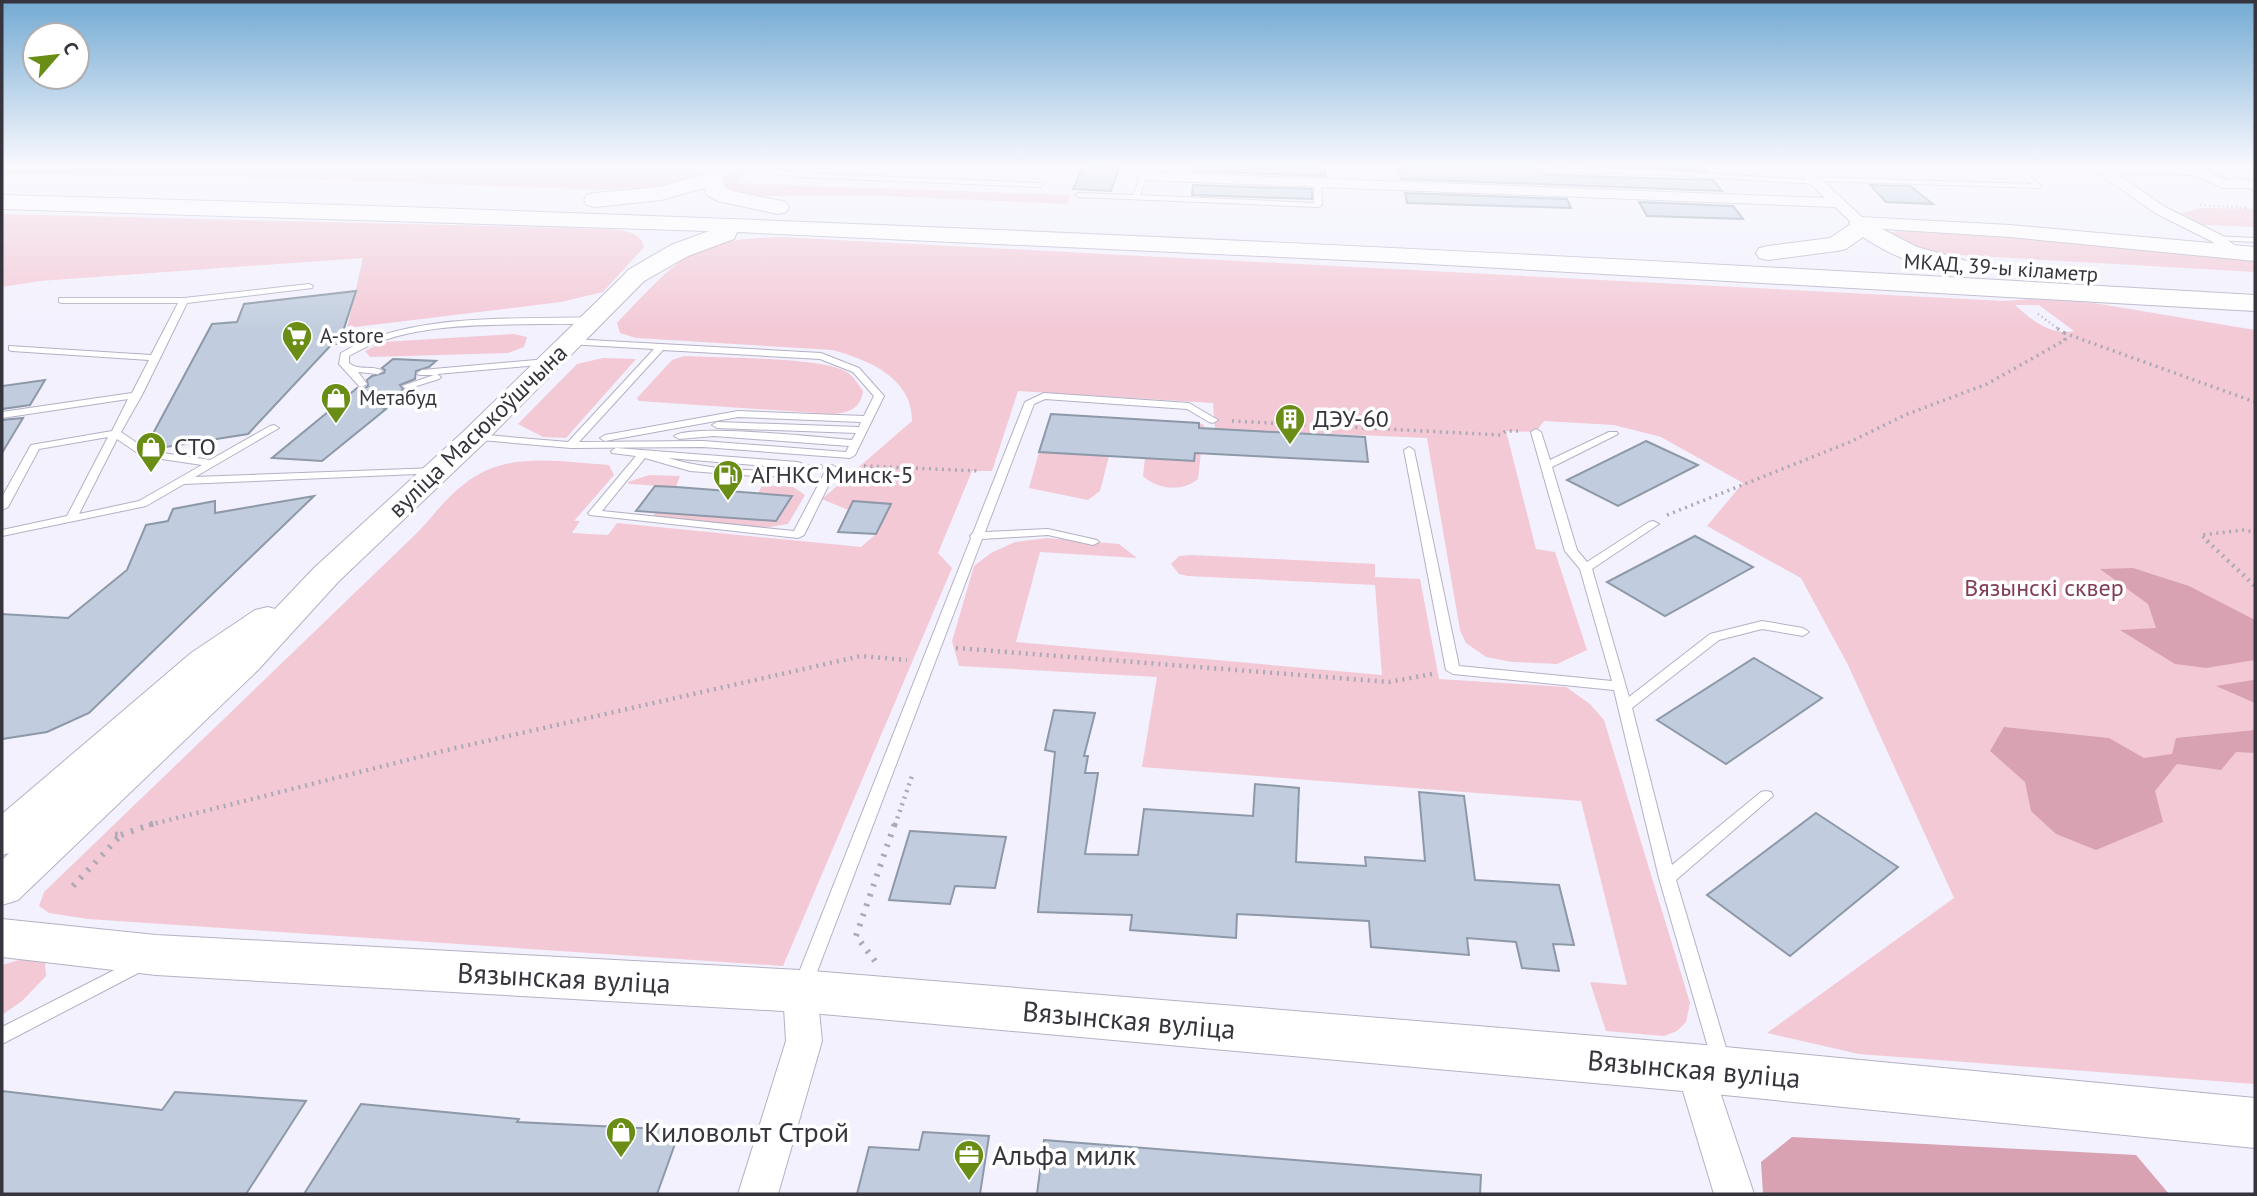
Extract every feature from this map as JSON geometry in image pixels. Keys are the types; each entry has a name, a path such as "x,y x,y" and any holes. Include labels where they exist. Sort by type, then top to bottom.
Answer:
{"highway":[{"path":"614,220 651,240 652,249 637,275"},
{"path":"697,220 791,228 1151,242 1586,253"},
{"path":"1095,220 1586,253"},
{"path":"1768,253 1837,244 1862,224 1888,244 1958,266"},
{"path":"637,275 658,261 706,238 791,228"},
{"name":"МКАД, 39-ы кіламетр","path":"1586,253 1768,253 2255,284"},
{"name":"МКАД, 39-ы кіламетр","path":"1586,253 2022,288 2255,303"},
{"path":"2022,288 2255,326"}],"street":[{"path":"1857,220 1862,224 2010,231 2249,249"},
{"path":"2180,220 2217,238 2249,249"},
{"name":"вуліца Масюкоўшчына","path":"2,887 245,662 317,585 474,437 637,275"},
{"name":"вуліца Масюкоўшчына","path":"2,839 204,661 317,585"},
{"name":"Вязынская вуліца","path":"2,939 156,955 800,992 1709,1070 2255,1123"},
{"path":"758,1194 804,1041 800,992"},
{"path":"1709,1070 1734,1194"}],"lane":[{"path":"2217,238 2249,249"},
{"path":"62,300 184,301 309,286"},
{"path":"71,519 184,301"},
{"path":"362,384 344,364 344,355 374,338 457,326 593,320"},
{"path":"571,342 821,356 856,370 879,396 847,460 832,468 813,500 798,534 594,513 643,454"},
{"path":"12,348 154,358"},
{"path":"570,445 660,348"},
{"path":"422,373 551,362"},
{"path":"407,386 463,368"},
{"path":"350,369 378,371"},
{"path":"2,415 137,395"},
{"path":"800,992 1030,402 1044,396 1189,406 1213,420"},
{"path":"570,445 738,414 867,419"},
{"path":"570,445 726,424 862,430"},
{"path":"2,533 142,504 177,481 274,428"},
{"path":"1536,432 1572,551 1587,568 1620,685 1667,878 1709,1070"},
{"path":"2,507 35,447 115,433 146,454 212,463"},
{"path":"570,445 714,433 855,443"},
{"path":"1548,465 1613,434"},
{"path":"474,437 643,454 690,468 766,474 817,467 832,468"},
{"path":"570,445 703,443 847,460"},
{"path":"1409,450 1453,670 1620,685"},
{"path":"177,481 436,471"},
{"path":"1587,568 1653,524"},
{"path":"976,536 1048,532 1093,542"},
{"path":"1624,708 1715,637 1762,625 1803,632"},
{"path":"1667,878 1766,796"},
{"path":"2,1036 156,955"}],"path":[{"path":"2040,316 2064,333 2255,402"},
{"path":"1653,524 1676,510 1850,442 1905,415 1987,384 2065,340 2064,333"},
{"path":"1213,420 1487,435 1501,435 1506,430 1536,432"},
{"path":"847,460 899,468 1003,471"},
{"path":"2255,532 2243,530 2201,535 2255,586"},
{"path":"952,661 961,635"},
{"path":"108,834 121,835 163,819 209,810 434,752 861,656 905,661 934,650 957,648 1389,682 1453,670"},
{"path":"874,960 856,936 916,766"},
{"path":"73,886 121,835"}],"green space":[{"path":"2,220 238,220 610,229 635,235 644,247 603,292 561,302 347,328 363,258 40,281 2,287"},
{"path":"2192,220 2255,220 2255,227 2201,225"},
{"path":"1905,229 2255,258 2255,272 1925,253 1887,234"},
{"name":"Вязынскі сквер","path":"780,237 2004,301 2031,299 2094,303 2255,330 2255,1084 1859,1054 1767,1033 1954,898 1848,665 1801,578 1707,526 1743,483 1661,437 1614,425 1544,421 1536,432 1506,431 1536,549 1555,552 1587,650 1557,664 1512,662 1486,657 1466,643 1460,630 1427,438 1215,429 1213,403 1018,391 992,471 972,471 938,553 952,568 783,966 88,919 49,913 39,906 44,892 418,532 451,496 479,474 514,462 552,461 609,465 614,475 574,521 580,521 572,533 608,535 617,523 861,547 876,534 890,504 853,501 848,510 822,499 912,421 905,393 885,373 873,365 832,350 636,338 620,333 617,323 672,268 697,251 744,239","holes":["2015,305 2039,305 2074,331 2050,329"]},
{"path":"514,334 527,337 524,347 508,353 370,357 365,351 383,342"},
{"path":"685,356 792,361 832,366 853,377 863,391 862,397 853,409 832,414 639,401 637,398 672,360"},
{"path":"603,358 636,359 566,438 543,437 518,424 577,364"},
{"path":"1199,423 1204,425 1198,479 1185,486 1170,488 1149,481 1143,476 1145,458 1194,461"},
{"path":"1039,452 1109,456 1100,491 1088,500 1029,488"},
{"path":"649,475 680,476 676,487 628,482"},
{"path":"762,485 793,487 805,495 788,524 763,528 648,521 655,513 776,521 792,497 758,494"},
{"path":"1047,538 1119,544 1137,558 1040,552 1016,642 1382,675 1375,585 1188,576 1179,574 1171,564 1179,556 1191,555 1375,564 1375,577 1420,579 1439,679 1566,687 1590,704 1604,720 1690,1003 1686,1022 1677,1031 1664,1036 1606,1031 1590,982 1627,985 1581,801 1142,767 1157,677 959,666 952,641 974,566 991,553 1015,542"},
{"path":"29,957 45,963 46,976 22,1001 2,1015 2,965"}],"shaded area":[{"path":"2133,568 2189,586 2255,620 2255,660 2206,668 2175,664 2120,630 2156,628 2148,604 2100,569"},
{"path":"2253,680 2255,703 2216,686"},
{"path":"2004,727 2109,738 2144,758 2172,754 2176,738 2255,730 2255,753 2236,752 2221,770 2177,764 2155,791 2163,822 2096,850 2056,834 2031,811 2025,782 1990,751"},
{"path":"1792,1137 2136,1155 2169,1194 1763,1194 1761,1162"}],"building":[{"path":"356,291 339,344 332,344 248,434 166,447 149,441 212,324 237,322 244,304"},
{"path":"393,359 436,361 429,367 416,371 415,379 400,385 403,389 381,408 386,409 322,461 272,458 357,388 368,386 367,380 372,376 384,373 382,368"},
{"path":"45,380 30,405 2,409 2,386"},
{"path":"1051,414 1199,423 1199,428 1365,437 1368,462 1195,453 1194,461 1039,452"},
{"path":"23,418 2,453 2,420"},
{"path":"1646,441 1698,465 1618,506 1567,480"},
{"path":"655,486 792,496 776,521 636,511"},
{"path":"314,496 89,713 47,732 2,739 2,614 68,618 127,570 146,525 168,521 173,509 215,501 215,513"},
{"path":"853,501 891,504 876,534 838,532"},
{"path":"1695,536 1753,567 1665,616 1607,582"},
{"path":"1754,658 1822,698 1726,764 1657,720"},
{"path":"1054,710 1095,713 1084,756 1088,756 1085,773 1098,773 1085,854 1138,855 1144,809 1253,816 1255,784 1299,788 1296,862 1366,866 1365,857 1425,861 1419,792 1464,796 1475,880 1559,885 1574,945 1553,944 1559,971 1522,968 1516,942 1467,938 1469,955 1371,947 1369,921 1237,914 1236,938 1130,930 1132,915 1038,912 1055,752 1045,750"},
{"path":"1816,813 1898,867 1790,956 1707,895"},
{"path":"910,831 1006,837 995,888 955,886 950,904 889,900"},
{"path":"2,1091 162,1110 175,1092 306,1101 246,1194 2,1194"},
{"path":"361,1104 519,1119 517,1122 680,1130 657,1194 304,1194"},
{"path":"923,1132 989,1136 980,1194 857,1194 869,1147 919,1150"},
{"path":"1044,1140 1481,1175 1480,1194 1037,1194"}],"place":[{"name":"А-store","path":"297,363"},
{"name":"Метабуд","path":"336,425"},
{"name":"ДЭУ-60","path":"1290,446"},
{"name":"СТО","path":"151,474"},
{"name":"АГНКС Минск-5","path":"728,502"},
{"name":"Киловольт Строй","path":"621,1159"},
{"name":"Альфа милк","path":"969,1182"}]}
